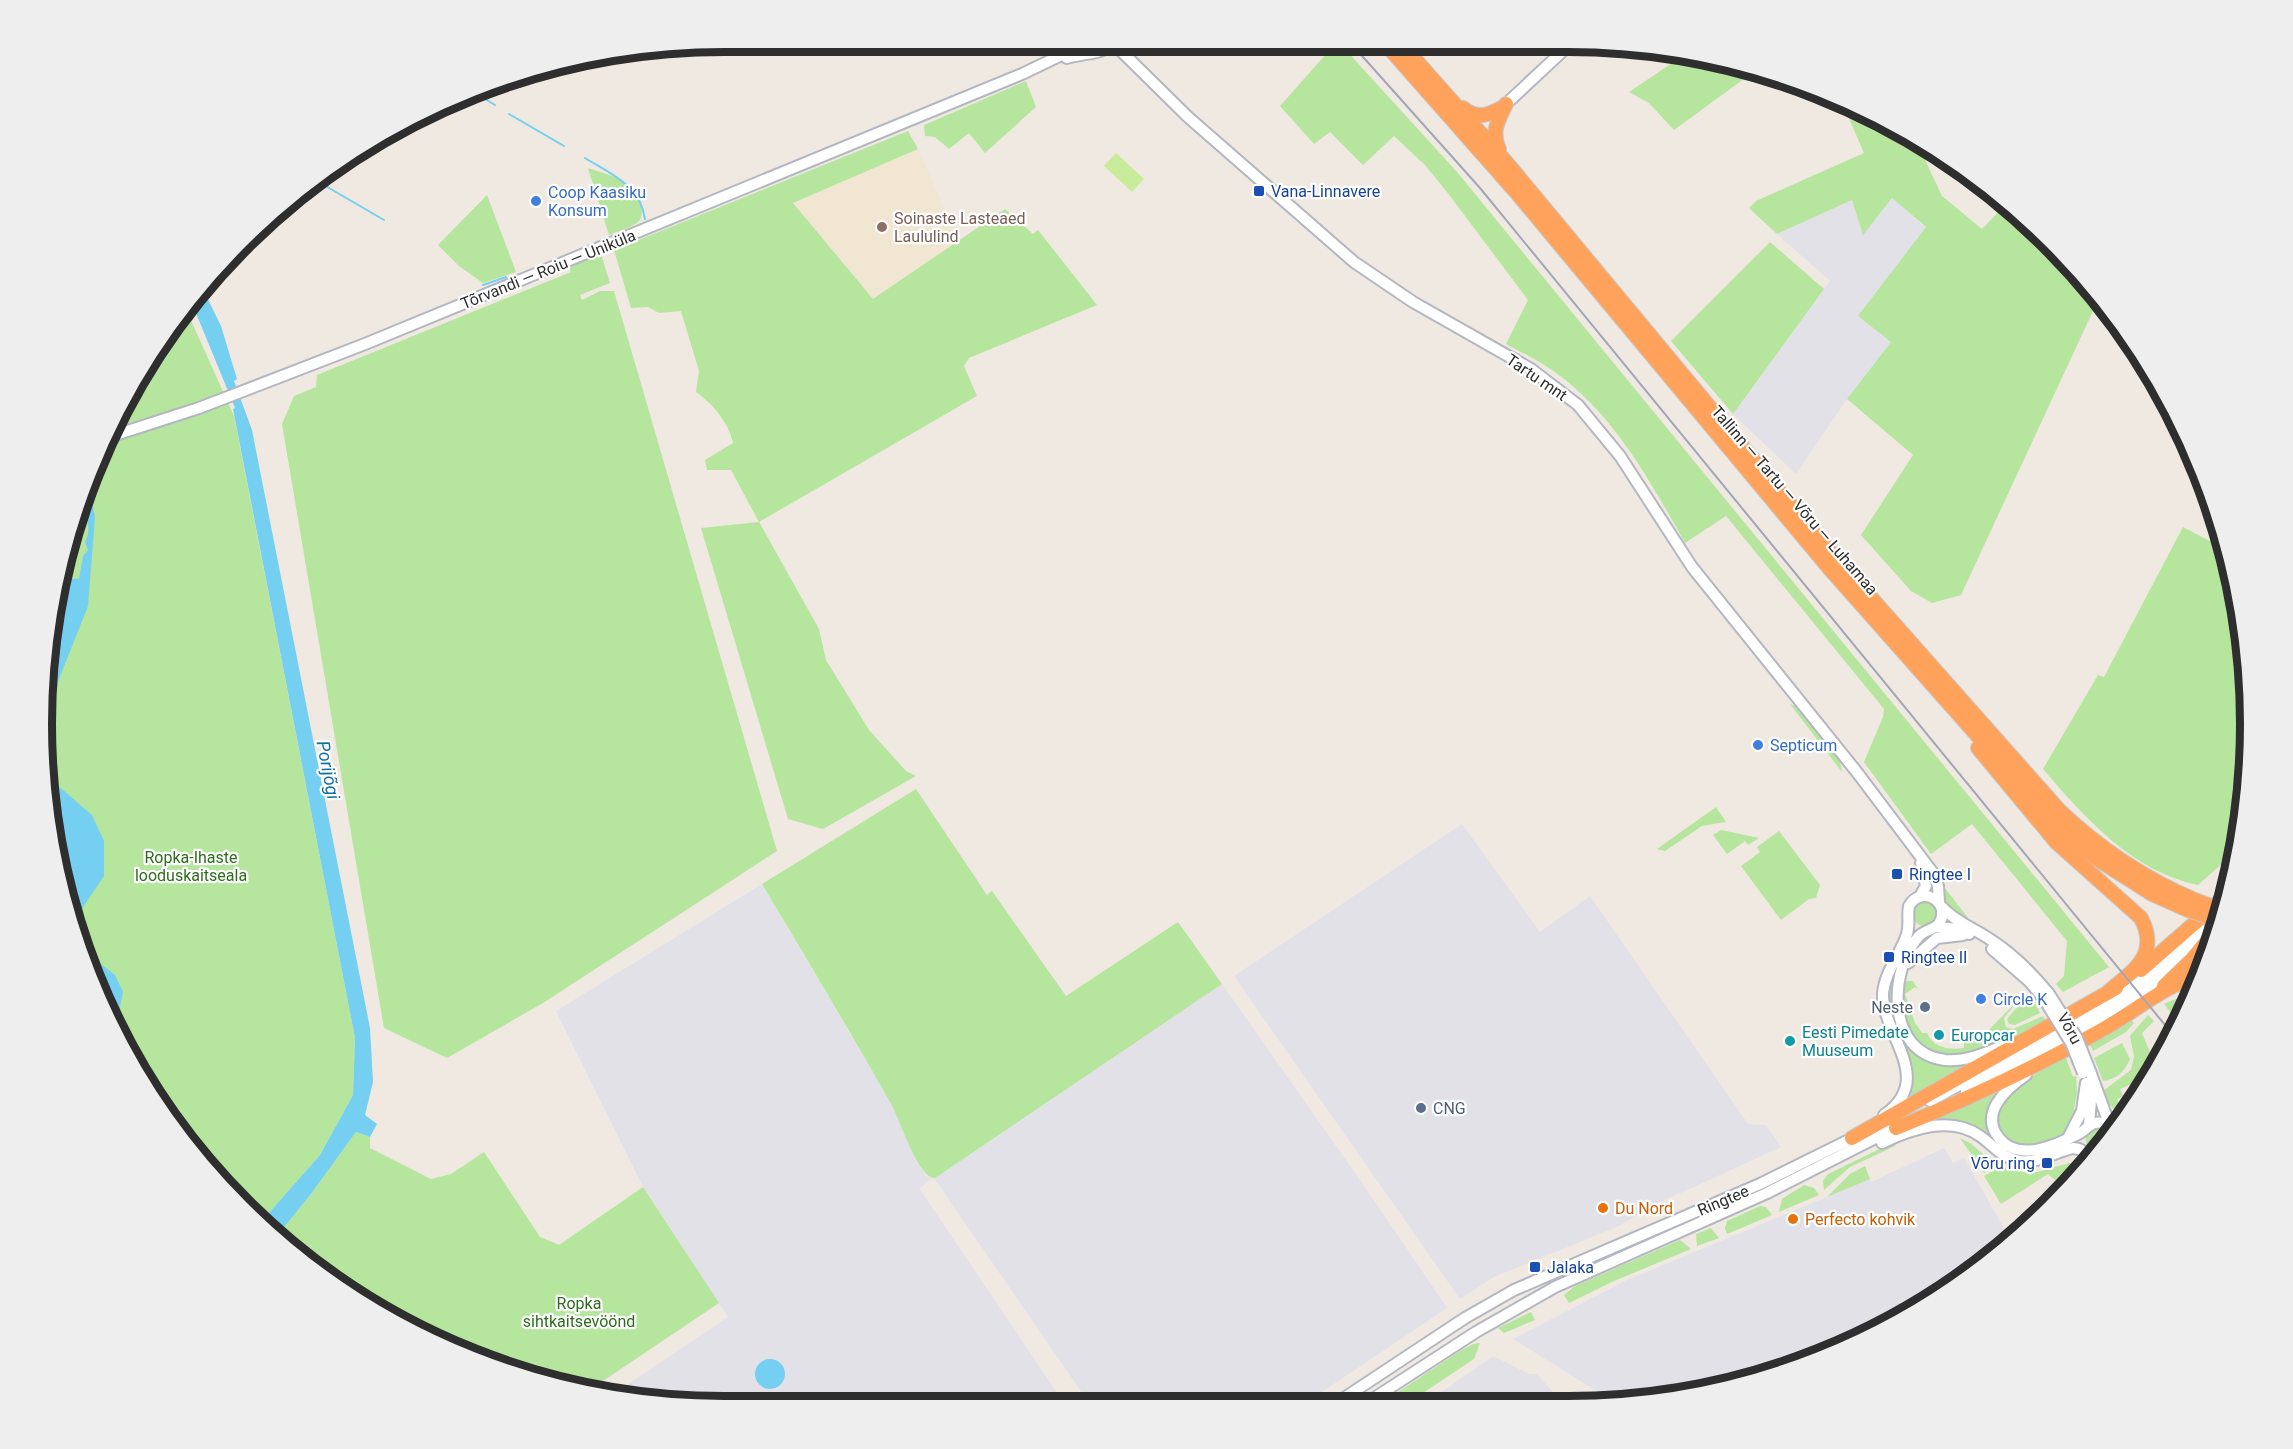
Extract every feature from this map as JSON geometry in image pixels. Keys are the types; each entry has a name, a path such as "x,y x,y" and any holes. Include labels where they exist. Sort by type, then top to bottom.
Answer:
{"highway":[{"name":"Tallinn — Tartu — Võru — Luhamaa","path":"1393,52 1516,192 1829,568 2030,795 2072,838 2127,880 2192,905 2215,909"},
{"name":"Tallinn — Tartu — Võru — Luhamaa","path":"1409,52 1507,163 1820,540 2059,810 2083,833 2133,869 2212,917"},
{"path":"1453,101 1476,116 1490,114 1506,104"},
{"path":"1506,104 1496,124 1494,135 1507,163"},
{"path":"1898,644 1901,654 2056,842 2141,918 2148,934 2145,956 2118,1003"},
{"path":"1896,1128 1995,1086 2061,1051 2118,1003 2143,969 2215,907"},
{"path":"2118,1003 2174,977 2204,943"},
{"path":"1852,1138 2043,1029 2190,979"}],"main road":[{"name":"Tõrvandi — Roiu — Uniküla","path":"119,434 252,388 673,219 1049,63 1069,52"},
{"name":"Tõrvandi — Roiu — Uniküla","path":"1049,63 1088,52"},
{"name":"Tartu mnt","path":"1105,52 1136,65"},
{"name":"Tartu mnt","path":"1122,52 1188,117 1354,262 1413,302 1531,369 1578,405 1620,456 1692,567 1856,771 1918,857"},
{"path":"1506,104 1562,52"},
{"path":"1852,1138 1890,1112 1904,1090 1906,1064 1886,1012 1883,994 1887,978 1905,942 1909,906 1920,896 1926,880 1918,857"},
{"path":"1918,857 1937,881 1942,918 1913,945 1897,985 1899,1014 1910,1038 1927,1054 1944,1060 1965,1059 2043,1029"},
{"path":"1920,896 1931,896 1940,905"},
{"name":"Võru","path":"1940,905 1951,917 2007,951 2046,997 2109,1124"},
{"path":"1909,920 1917,928 1931,929"},
{"name":"Võru","path":"1931,929 1960,928 2012,964 2046,997"},
{"path":"2118,1003 2170,968 2208,931"},
{"path":"1905,965 1937,938 1954,934 1973,936"},
{"name":"Ringtee","path":"1377,1396 1483,1328 1564,1282 1839,1159 2118,1003"},
{"name":"Ringtee","path":"1347,1396 1464,1318 1514,1290 1760,1184 1978,1076 2118,1003"},
{"path":"2061,1051 2002,1095 1994,1108 1992,1123 2002,1142 2008,1147 2024,1152 2068,1138 2100,1122 2107,1126"},
{"path":"2068,1138 2082,1111 2086,1076"},
{"name":"Võru","path":"2086,1076 2091,1100 2081,1142 2087,1152"},
{"path":"1839,1159 1934,1126 1956,1126 1972,1131 1999,1152 2016,1161 2034,1160 2073,1148 2086,1154"}],"shaded area":[{"name":"Soinaste Lasteaed Laululind","path":"918,149 959,241 873,299 793,203"},
{"path":"1892,198 1926,228 1859,316 1891,342 1847,399 1796,474 1733,414 1830,281 1777,234 1852,200 1863,234"},
{"path":"1462,824 1540,932 1590,896 1748,1124 1766,1125 1781,1147 1650,1207 1619,1226 1494,1277 1460,1299 1234,976"},
{"path":"762,884 897,1113 925,1176 935,1178 1222,984 1447,1308 1316,1396 1084,1396 934,1178 919,1188 1059,1396 724,1396 681,1395 622,1389 728,1317 643,1187 556,1011"},
{"path":"1944,1148 1953,1163 1964,1158 2007,1234 1942,1283 1866,1327 1785,1361 1700,1384 1656,1391 1603,1395 1513,1339 1627,1280 1870,1179 1871,1182"},
{"path":"1493,1356 1529,1374 1537,1374 1556,1396 1436,1396"}],"green space":[{"path":"1348,52 1457,172 2109,967 2063,992 2056,984 2064,976 2067,941 1972,824 1931,854 1864,762 1883,717 1884,709 1726,516 1685,543 1642,470 1609,423 1569,383 1546,366 1506,344 1528,300 1425,165 1394,136 1363,165 1330,132 1314,144 1280,106 1327,53"},
{"path":"1675,61 1747,77 1674,130 1649,103 1629,92"},
{"path":"1026,81 1036,107 985,153 969,133 949,149 935,137 925,136 924,125"},
{"path":"1847,113 1922,154 1942,196 1982,229 2001,210 2044,249 2095,307 1961,595 1932,603 1911,591 1861,535 1913,455 1847,399 1891,342 1858,316 1926,227 1892,198 1863,235 1852,200 1777,234 1749,208 1756,201 1864,153"},
{"path":"908,131 918,149 793,203 873,299 1005,209 1033,234 1038,230 1097,305 969,358 964,366 977,396 759,522 731,470 707,470 705,460 733,443 728,428 719,414 696,392 699,371 681,311 659,313 648,307 631,308 614,250"},
{"path":"1116,153 1144,179 1132,192 1104,166"},
{"path":"588,168 622,181 635,191 642,207 639,221 609,235"},
{"path":"487,195 516,272 483,283 459,266 438,245"},
{"path":"1770,242 1824,289 1733,414 1671,341"},
{"path":"601,254 610,283 580,295 582,300 600,291 614,291 777,851 543,1003 447,1058 384,1028 282,424 294,396 316,387 317,375 571,272 568,266"},
{"name":"Ropka-Ihaste looduskaitseala","path":"190,317 234,416 355,1038 353,1095 320,1155 266,1216 219,1168 191,1134 143,1060 104,982 75,898 58,812 52,724 54,681 65,593 75,551 88,508 122,427 143,388"},
{"path":"759,522 819,629 826,660 869,730 906,771 916,776 823,829 788,819 701,528"},
{"path":"2183,527 2216,544 2228,593 2235,637 2239,681 2239,768 2227,859 2198,885 2174,878 2131,855 2075,806 2043,769 2098,675 2104,677"},
{"path":"1790,704 1795,706 1840,760 1842,772"},
{"path":"916,789 987,895 992,891 1066,996 1178,922 1222,984 935,1178 922,1169 890,1102 762,884"},
{"path":"1716,807 1726,822 1702,826 1665,851 1657,849"},
{"path":"1721,830 1759,838 1748,845 1745,841 1727,854 1713,835"},
{"path":"1779,831 1820,885 1816,898 1809,899 1781,920 1741,866 1760,852 1757,847"},
{"path":"1941,883 1969,919 1968,921 1948,906"},
{"path":"1925,900 1934,904 1938,913 1934,922 1925,926 1916,922 1912,913 1916,904"},
{"path":"1907,945 1910,947 1892,992 1895,1013 1901,1024 1921,1054 1977,1059 1898,1110 1908,1084 1910,1064 1908,1053 1891,1013 1888,992 1893,974"},
{"path":"1907,981 1913,981 1918,989 1915,987 1905,994 1915,1023 1922,1033 1927,1033 1933,1042 1942,1047 1964,1048 1964,1043 1979,1040 2020,998 2004,1018 2006,1027 2013,1029 2043,1016 2047,1023 1990,1049 1951,1056 1934,1052 1918,1041 1904,1016 1902,995"},
{"path":"2183,996 2174,1016 2164,1004"},
{"path":"2033,999 2040,1013 2015,1025 2009,1024 2007,1019 2012,1013 2022,1004"},
{"path":"2148,1015 2154,1021 2142,1033 2152,1057 2137,1082 2120,1089 2123,1096 2117,1099 2121,1107 2117,1113 2108,1103 2103,1091 2131,1070 2134,1056 2130,1036"},
{"path":"2131,1020 2134,1023 2126,1032 2093,1051 2090,1045"},
{"path":"2122,1043 2130,1059 2128,1063 2116,1077 2103,1081 2094,1058"},
{"path":"2066,1058 2073,1077 2076,1076 2077,1093 2074,1108 2077,1114 2068,1134 2030,1147 2012,1145 2000,1131 1996,1119 1999,1108 2007,1097 2031,1077"},
{"path":"2007,1084 1994,1101 1994,1136 2035,1156 2014,1155 1982,1133 1922,1125"},
{"path":"2096,1127 2105,1129 2090,1149 2086,1138"},
{"name":"Ropka sihtkaitsevöönd","path":"356,1132 370,1137 370,1148 431,1179 451,1174 484,1152 540,1237 559,1245 643,1187 719,1303 597,1385 551,1374 508,1361 427,1327 388,1306 315,1258 281,1230"},
{"path":"1960,1138 1970,1143 1996,1165 1984,1173"},
{"path":"1894,1142 1895,1146 1850,1167 1824,1190 1823,1181 1828,1174"},
{"path":"2070,1163 2077,1165 2059,1183 2048,1174 2001,1204 1984,1176 2000,1167 2029,1173"},
{"path":"1865,1166 1870,1179 1827,1197 1850,1174"},
{"path":"1804,1185 1814,1188 1819,1195 1779,1212 1782,1199"},
{"path":"1760,1206 1766,1207 1772,1215 1727,1234 1725,1228 1727,1221"},
{"path":"1711,1228 1719,1238 1697,1246 1696,1234"},
{"path":"1680,1240 1691,1249 1614,1281 1569,1303 1564,1295 1575,1286"},
{"path":"1531,1312 1535,1320 1504,1333 1498,1328"},
{"path":"1480,1343 1474,1359 1418,1396 1392,1396 1460,1351"}],"water":[{"path":"206,296 221,326 237,379 234,381 252,430 370,1028 373,1082 365,1115 377,1124 370,1137 356,1132 281,1230 266,1216 320,1155 353,1095 355,1038 233,409 235,408 195,310"},
{"path":"91,499 95,517 88,606 59,679 53,708 58,637 65,593 69,578 79,579 83,556 88,550 85,542 88,535 86,513"},
{"path":"55,784 92,815 104,841 104,876 83,907 81,917 69,873 71,865 65,856"},
{"path":"95,960 115,975 123,992 118,1014"},
{"path":"770,1359 781,1363 785,1374 781,1385 770,1389 759,1385 755,1374 759,1363"}],"waterway":[{"path":"483,98 495,105"},
{"path":"509,114 564,146"},
{"path":"585,158 614,175 631,189 642,207 645,219"},
{"path":"324,185 384,220"},
{"path":"483,285 506,277"}],"railway":[{"path":"1359,52 1480,188 2168,1028"}],"place":[{"name":"Vana-Linnavere","path":"1259,191"},
{"name":"Coop Kaasiku Konsum","path":"536,201"},
{"name":"Soinaste Lasteaed Laululind","path":"882,227"},
{"name":"Septicum","path":"1758,745"},
{"name":"Ringtee I","path":"1897,874"},
{"name":"Ringtee II","path":"1889,957"},
{"name":"Circle K","path":"1981,999"},
{"name":"Neste","path":"1925,1007"},
{"name":"Europcar","path":"1939,1035"},
{"name":"Eesti Pimedate Muuseum","path":"1790,1041"},
{"name":"CNG","path":"1421,1108"},
{"name":"Võru ring","path":"2047,1163"},
{"name":"Du Nord","path":"1603,1208"},
{"name":"Perfecto kohvik","path":"1793,1219"},
{"name":"Jalaka","path":"1535,1267"}],"water label":[{"name":"Porijõgi","path":"328,770"}]}
